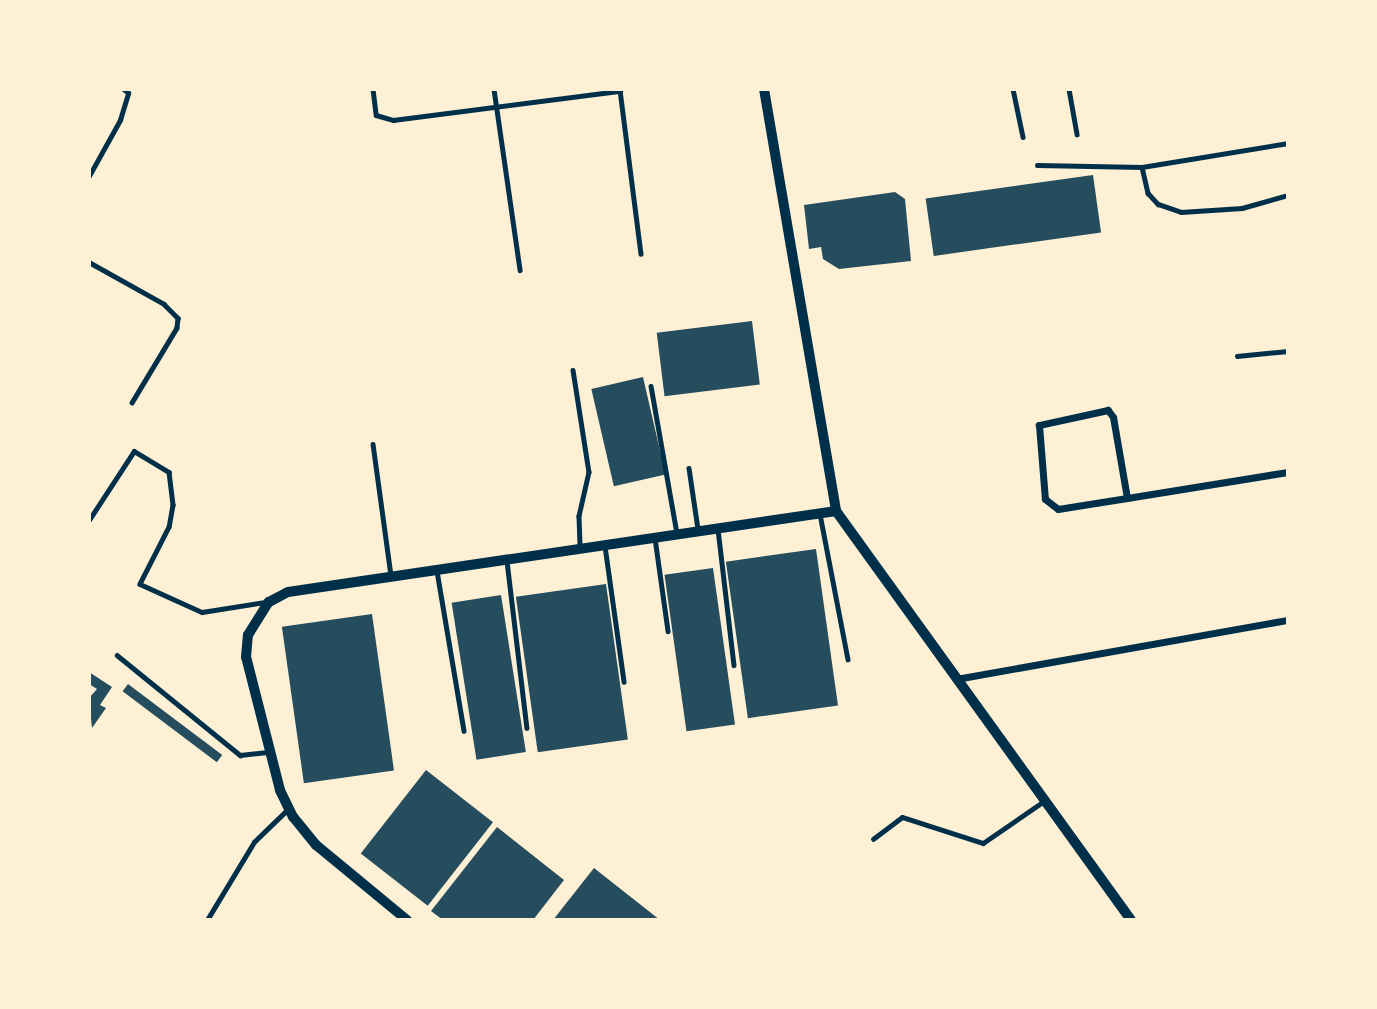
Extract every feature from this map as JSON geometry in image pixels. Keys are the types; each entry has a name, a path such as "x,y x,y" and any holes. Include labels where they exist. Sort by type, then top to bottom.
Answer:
{"street":[{"path":"764,89 836,511 1131,920"},
{"path":"1127,498 1114,417 1108,410 1039,425 1045,499 1050,506 1058,509 1127,498 1288,472"},
{"path":"407,920 316,845 289,808 269,752 246,657 248,635 270,602 288,592 836,511"},
{"path":"956,679 1288,620"}],"lane":[{"path":"89,176 120,120 128,93 123,89"},
{"path":"373,89 376,115 382,119 498,107 620,90 641,254"},
{"path":"494,89 520,270"},
{"path":"1013,89 1023,137"},
{"path":"1069,89 1077,134"},
{"path":"1037,165 1142,167 1288,143"},
{"path":"1142,167 1148,193 1158,204 1181,212 1242,208 1284,196"},
{"path":"89,262 164,304 178,318 177,328 132,403"},
{"path":"1237,356 1288,351"},
{"path":"573,370 589,472 579,516 580,549"},
{"path":"651,387 677,534"},
{"path":"373,444 391,577"},
{"path":"89,520 134,451 169,472 173,505 169,527 140,584 202,612 270,602"},
{"path":"689,468 699,531"},
{"path":"820,513 848,659"},
{"path":"718,528 734,665"},
{"path":"655,537 668,631"},
{"path":"605,545 624,682"},
{"path":"507,560 527,728"},
{"path":"437,570 464,731"},
{"path":"117,654 240,755 269,752"},
{"path":"873,839 902,817 983,843 1045,801"},
{"path":"207,920 254,842 289,808"}],"building":[{"path":"1093,175 1101,232 934,256 926,199"},
{"path":"895,192 905,199 911,261 839,269 823,259 821,247 809,249 804,205"},
{"path":"752,321 760,385 665,396 657,333"},
{"path":"643,377 665,474 614,486 591,389"},
{"path":"816,549 838,705 748,718 726,562"},
{"path":"713,568 735,724 686,731 664,575"},
{"path":"606,584 628,739 538,752 516,597"},
{"path":"501,595 526,752 476,760 452,603"},
{"path":"372,614 394,770 304,783 282,627"},
{"path":"89,672 112,687 100,705 106,708 92,728 89,698 97,689 89,684"},
{"path":"128,684 222,755 217,762 123,691"},
{"path":"426,770 493,822 428,906 361,854"},
{"path":"497,827 564,880 533,920 443,920 431,911"},
{"path":"594,868 660,920 553,920"}]}
